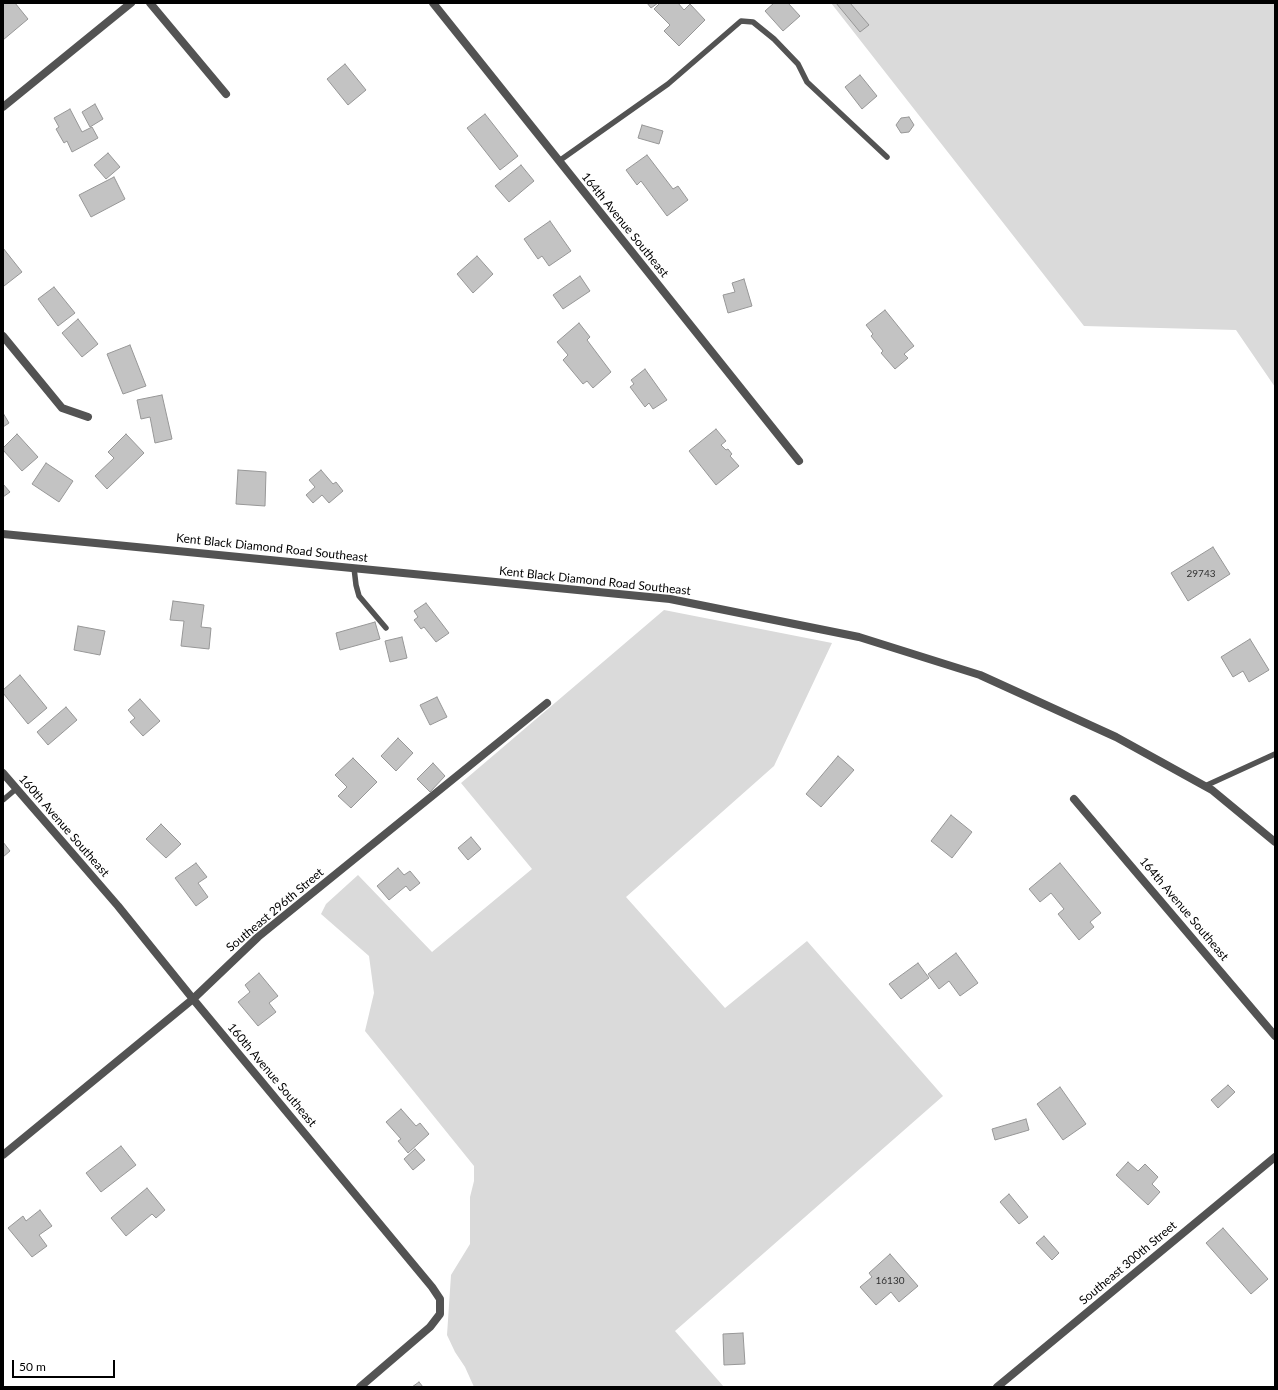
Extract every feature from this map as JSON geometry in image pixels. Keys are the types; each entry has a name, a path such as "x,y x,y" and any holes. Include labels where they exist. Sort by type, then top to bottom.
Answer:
{"street":[{"path":"3,107 131,3"},
{"path":"150,3 226,94"},
{"name":"164th Avenue Southeast","path":"433,3 799,461"},
{"path":"3,336 62,408 88,418"},
{"name":"Kent Black Diamond Road Southeast","path":"3,534 670,599 859,637 980,675 1116,737 1212,790 1275,842"},
{"name":"Southeast 296th Street","path":"3,1155 193,999 258,937 547,703"},
{"name":"160th Avenue Southeast","path":"3,773 118,906 193,999 432,1287 440,1299 440,1314 430,1327 360,1387"},
{"name":"164th Avenue Southeast","path":"1074,798 1275,1036"},
{"name":"Southeast 300th Street","path":"997,1387 1275,1156"}],"lane":[{"path":"559,161 668,84 741,21 753,22 774,39 798,64 807,82 887,157"},
{"path":"354,568 359,596 386,628"},
{"path":"1205,786 1275,754"},
{"path":"3,800 16,788"}],"shaded area":[{"path":"831,3 1275,3 1275,387 1236,330 1084,326"},
{"path":"664,610 832,643 774,766 626,897 725,1008 807,941 943,1096 675,1331 724,1387 474,1387 465,1367 455,1352 447,1335 451,1275 470,1244 470,1197 474,1181 474,1166 365,1031 374,993 369,956 321,914 326,904 358,875 432,952 532,869 461,783"}],"building":[{"path":"3,3 15,3 28,19 3,40"},
{"path":"647,3 658,3 651,8"},
{"path":"660,3 678,3 684,10 690,4 705,20 679,46 664,31 670,25 654,9"},
{"path":"774,3 788,3 800,16 783,31 765,11"},
{"path":"836,3 850,3 869,25 860,32"},
{"path":"345,64 366,90 348,105 327,79"},
{"path":"860,75 877,96 862,109 845,87"},
{"path":"95,104 103,119 90,127 82,112"},
{"path":"70,109 82,132 92,127 98,138 72,152 67,141 64,143 56,129 59,127 54,118"},
{"path":"485,114 518,156 500,170 467,128"},
{"path":"909,117 914,125 909,132 901,133 896,125 901,118"},
{"path":"642,125 663,131 659,144 638,138"},
{"path":"108,153 120,167 106,179 94,165"},
{"path":"647,155 673,189 678,186 688,200 667,216 641,181 637,185 626,170"},
{"path":"521,165 534,181 509,202 495,186"},
{"path":"114,177 125,199 91,217 79,195"},
{"path":"550,221 571,251 549,266 542,256 538,259 524,239"},
{"path":"3,248 22,272 4,286 3,285"},
{"path":"477,256 493,274 473,293 457,274"},
{"path":"580,276 590,291 563,309 553,295"},
{"path":"744,279 752,306 728,313 723,295 735,292 732,283"},
{"path":"54,287 75,313 58,326 38,299"},
{"path":"885,310 914,346 904,354 908,358 895,369 881,353 883,351 871,336 873,334 866,325"},
{"path":"78,319 98,344 82,357 62,333"},
{"path":"579,323 590,337 587,340 611,372 593,388 587,381 583,384 563,360 568,355 557,342"},
{"path":"130,345 146,386 123,394 107,354"},
{"path":"645,369 667,400 653,409 649,403 645,407 630,387 634,384 631,380"},
{"path":"162,395 172,439 155,443 150,417 141,419 137,400"},
{"path":"3,413 9,423 3,427"},
{"path":"716,429 726,441 721,445 726,450 728,449 732,454 730,456 739,466 716,485 689,451"},
{"path":"17,434 38,457 22,471 3,450 3,448"},
{"path":"126,434 144,453 107,489 95,476 114,458 108,452"},
{"path":"46,463 73,481 59,502 32,484"},
{"path":"238,470 266,472 265,506 236,504"},
{"path":"321,470 333,484 336,482 343,491 329,503 322,495 313,503 306,495 315,487 309,480"},
{"path":"3,484 10,492 3,497"},
{"path":"1213,547 1230,574 1188,601 1171,573"},
{"path":"173,601 204,605 201,627 211,628 209,649 181,646 184,621 170,620"},
{"path":"426,603 449,633 436,642 424,627 421,629 414,620 418,617 414,611"},
{"path":"375,622 380,639 340,650 336,633"},
{"path":"78,626 105,631 100,655 74,650"},
{"path":"402,637 407,658 390,662 385,641"},
{"path":"1250,639 1269,670 1249,682 1243,671 1233,677 1221,657"},
{"path":"20,675 47,708 28,724 3,693 3,690"},
{"path":"437,697 447,717 430,725 420,705"},
{"path":"140,699 160,721 143,736 130,722 135,718 128,710"},
{"path":"66,707 77,720 48,745 37,732"},
{"path":"398,738 413,753 396,771 381,756"},
{"path":"838,756 854,770 821,807 806,794"},
{"path":"353,758 377,782 351,808 338,796 347,787 335,775"},
{"path":"433,763 445,776 430,792 417,779"},
{"path":"951,815 972,832 952,858 931,841"},
{"path":"161,824 181,844 166,858 146,839"},
{"path":"471,837 481,849 468,860 458,848"},
{"path":"3,842 10,851 3,857"},
{"path":"196,863 207,877 198,883 208,897 196,906 175,878"},
{"path":"1060,863 1101,913 1090,922 1094,927 1079,940 1058,914 1064,909 1051,893 1040,902 1029,889"},
{"path":"398,868 404,875 410,871 420,883 410,891 406,886 389,900 377,886"},
{"path":"956,953 978,983 960,996 949,981 939,989 928,974"},
{"path":"918,963 929,978 901,999 889,984"},
{"path":"259,973 278,996 269,1003 276,1012 258,1026 238,1002 250,992 245,985"},
{"path":"1228,1085 1235,1092 1218,1108 1211,1100"},
{"path":"1060,1087 1086,1124 1063,1140 1037,1104"},
{"path":"401,1109 416,1126 420,1123 429,1134 408,1153 398,1141 401,1139 386,1122"},
{"path":"1026,1119 1029,1130 995,1140 992,1129"},
{"path":"121,1146 136,1165 101,1192 86,1173"},
{"path":"415,1149 425,1160 413,1170 404,1159"},
{"path":"1128,1162 1138,1171 1145,1164 1158,1177 1152,1184 1160,1192 1148,1205 1116,1175"},
{"path":"147,1188 165,1210 156,1218 152,1214 126,1236 111,1218"},
{"path":"1009,1194 1028,1217 1019,1224 1000,1202"},
{"path":"40,1210 52,1226 39,1235 47,1246 32,1257 8,1228 23,1216 26,1221"},
{"path":"1223,1228 1268,1279 1251,1294 1206,1243"},
{"path":"1044,1236 1059,1253 1052,1260 1036,1243"},
{"path":"890,1254 918,1286 899,1302 891,1292 876,1305 860,1287 872,1277 869,1273"},
{"path":"743,1333 745,1364 724,1365 723,1334"},
{"path":"419,1382 423,1387 412,1387"}]}
